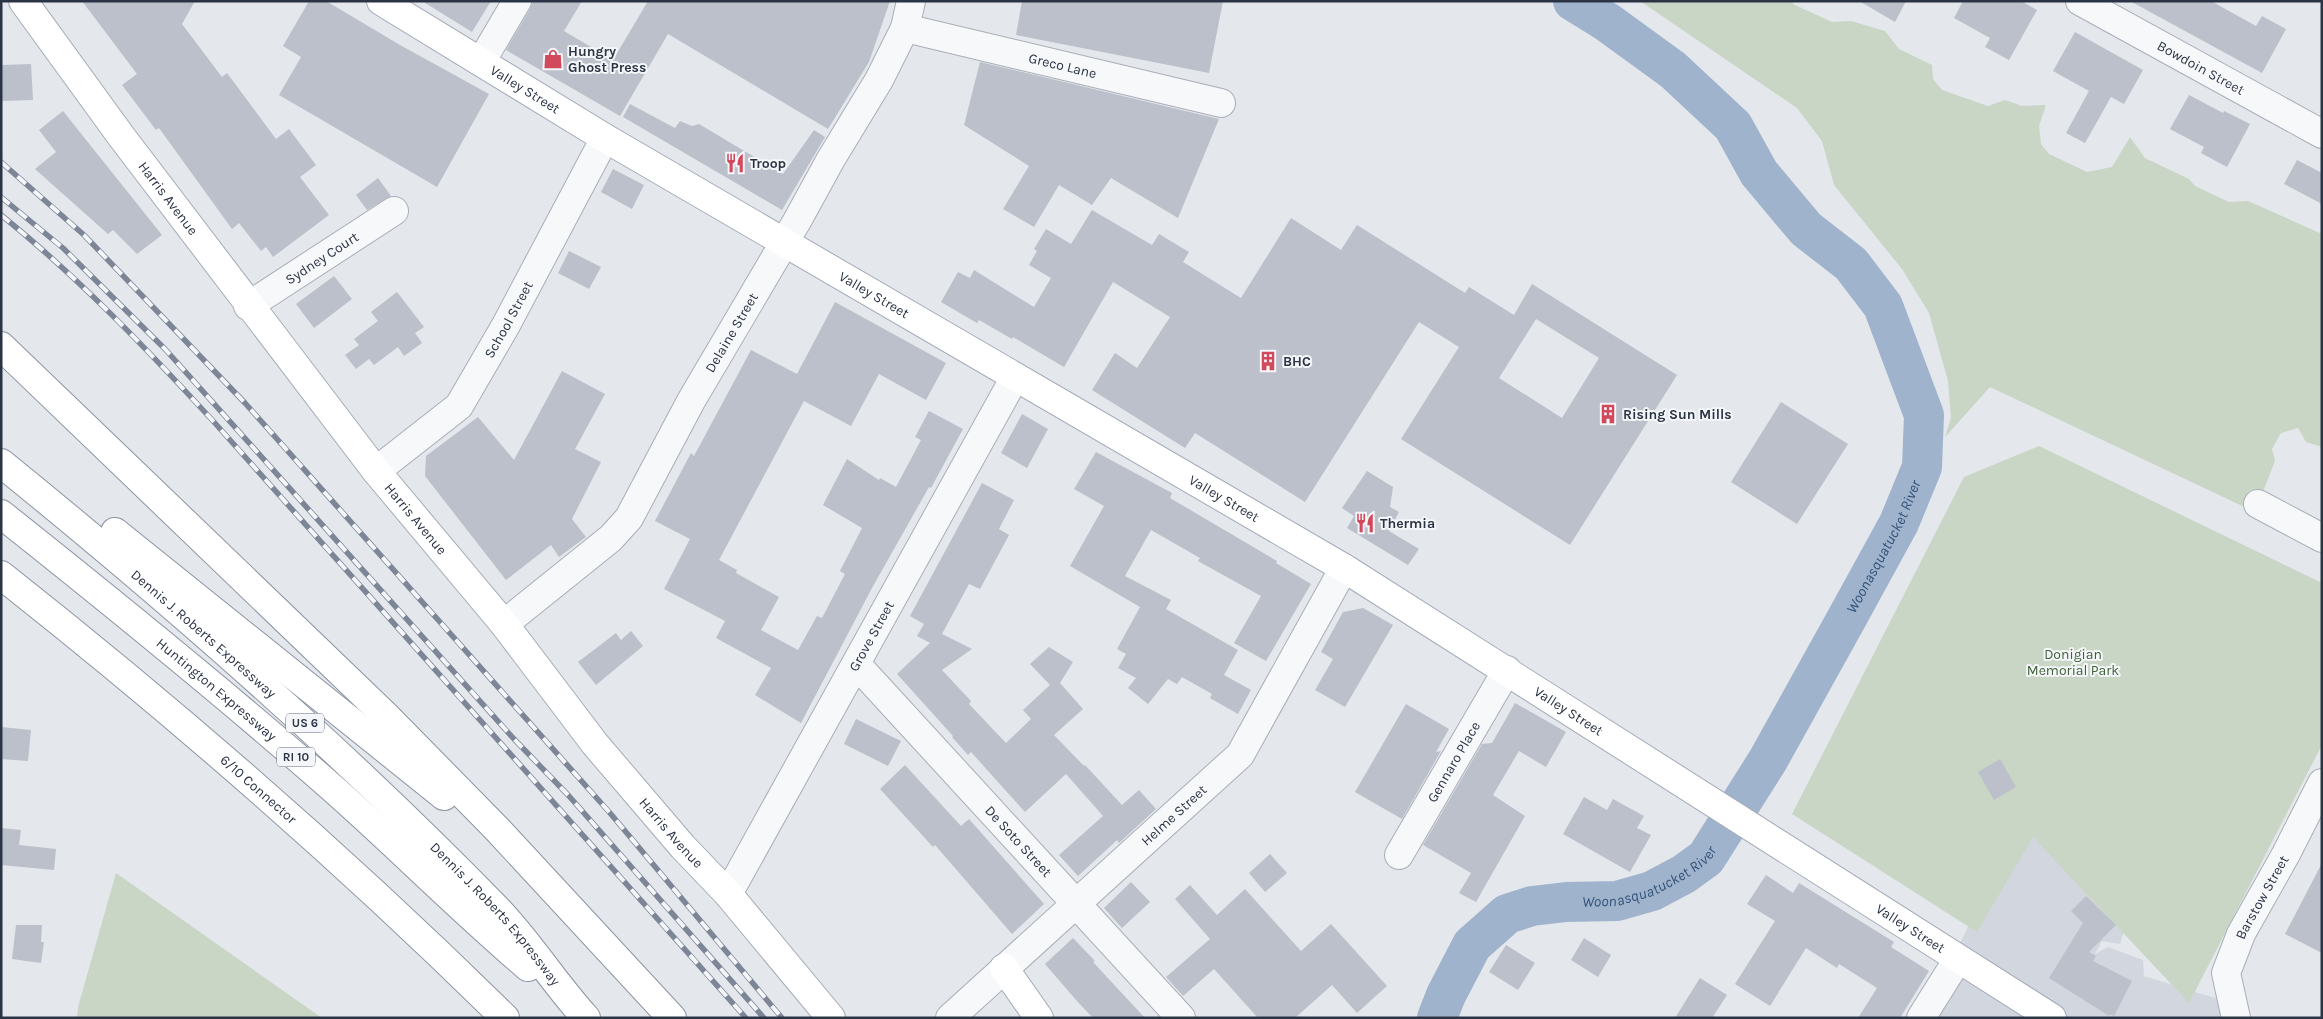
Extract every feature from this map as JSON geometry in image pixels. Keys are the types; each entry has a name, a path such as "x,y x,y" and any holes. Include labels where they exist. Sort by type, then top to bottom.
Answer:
{"main road":[{"name":"Harris Avenue","path":"23,1 248,306 376,471 504,624 595,744 683,847 728,894 831,1018"},
{"name":"Valley Street","path":"381,1 605,138 1344,568 1709,798 2052,1018"},
{"path":"1,346 385,715 542,876 672,1018"},
{"path":"1,462 96,517 542,876"},
{"name":"Dennis J. Roberts Expressway","path":"1,462 183,613 362,775 498,910 584,1015"},
{"name":"Huntington Expressway","path":"1,514 242,710 362,815 479,926 584,1015"},
{"name":"6/10 Connector","path":"1,575 174,714 292,817 401,916 505,1018"},
{"path":"1004,968 1039,1018"}],"street":[{"path":"481,62 517,1"},
{"name":"Delaine Street","path":"504,624 611,538 629,518 692,401 831,159 879,80 905,28 911,1"},
{"name":"Bowdoin Street","path":"2080,1 2322,134"},
{"name":"Greco Lane","path":"905,28 1221,103"},
{"name":"School Street","path":"376,471 459,406 506,325 605,138"},
{"name":"Sydney Court","path":"248,306 394,211"},
{"name":"Grove Street","path":"728,894 796,770 857,665 1015,377"},
{"path":"2258,504 2322,538"},
{"name":"Helme Street","path":"950,1018 1240,755 1344,568"},
{"name":"De Soto Street","path":"857,665 1181,1018"},
{"name":"Gennaro Place","path":"1399,854 1507,670"},
{"name":"Barstow Street","path":"2236,1018 2226,973 2241,934 2286,854 2322,783"},
{"path":"1921,1018 1958,959"}],"shaded area":[{"path":"2028,822 2133,900 2120,944 2102,941 2095,954 2108,947 2143,960 2144,976 2231,1003 2237,1018 1924,1018 1980,902"}],"green space":[{"path":"1640,1 1792,1 1793,4 1832,22 1851,21 1885,31 1899,49 1932,65 1933,79 1942,90 1988,106 2005,100 2022,106 2046,105 2039,126 2041,144 2049,154 2087,172 2112,167 2130,137 2145,158 2189,179 2195,186 2229,202 2248,201 2322,234 2322,447 2306,442 2298,428 2281,433 2272,449 2275,461 2255,512 1990,387 1945,437 1951,418 1948,381 1929,313 1902,269 1834,185 1822,141 1797,108"},
{"name":"Donigian Memorial Park","path":"2039,446 2322,583 2322,745 2189,1003 2033,837 1977,932 1792,814 1964,477"},
{"path":"116,873 322,1018 77,1018 78,1007"}],"building":[{"path":"82,1 195,1 182,24 222,77 227,73 276,139 289,129 316,165 300,177 329,215 273,257 266,247 261,251 239,223 232,229 159,128 156,130 122,85 137,74"},
{"path":"309,1 326,1 400,45 489,94 437,187 279,95 301,57 283,46"},
{"path":"422,1 491,1 472,32"},
{"path":"533,1 582,1 564,31 613,60 648,1 890,1 869,62 828,129 668,34 620,116 506,50"},
{"path":"1022,1 1223,1 1209,73 1016,35"},
{"path":"1859,1 1906,1 1895,22"},
{"path":"1963,1 2021,1 2037,10 2009,60 1985,47 1990,38 1954,18"},
{"path":"2130,1 2211,1 2256,26 2262,16 2286,29 2262,73"},
{"path":"2075,32 2143,70 2124,104 2111,97 2085,143 2066,133 2089,91 2053,71"},
{"path":"980,62 1219,119 1178,218 1111,178 1092,205 1059,185 1034,227 1003,209 1029,166 964,125"},
{"path":"31,64 33,100 1,101 1,65"},
{"path":"2189,95 2223,113 2224,111 2250,124 2227,167 2201,153 2204,147 2170,129"},
{"path":"630,104 675,128 680,121 692,126 699,124 783,174 814,130 825,137 782,210 623,117"},
{"path":"63,111 162,235 137,254 113,230 108,234 35,169 56,152 39,130"},
{"path":"2297,160 2322,173 2322,204 2284,184"},
{"path":"613,169 644,185 632,209 601,192"},
{"path":"378,178 391,196 367,210 356,195"},
{"path":"1092,210 1152,245 1159,234 1189,252 1183,262 1241,298 1291,218 1341,250 1357,225 1465,293 1469,287 1514,315 1532,284 1677,375 1570,545 1401,439 1459,347 1419,322 1305,502 1195,433 1185,448 1092,390 1115,353 1137,368 1170,317 1113,282 1064,367 1013,337 1012,339 979,320 977,323 941,302 958,272 970,278 974,270 1034,307 1051,278 1029,265 1037,251 1034,249 1046,229 1071,244","holes":["1536,319 1599,358 1562,418 1499,378"]},
{"path":"569,251 601,267 589,289 558,273"},
{"path":"334,276 352,299 314,328 296,304"},
{"path":"397,292 424,327 415,333 422,343 404,356 398,347 374,365 369,359 356,369 345,355 359,345 354,339 378,321 371,312"},
{"path":"835,302 946,363 926,400 879,374 851,426 804,401 719,560 737,570 736,573 779,597 761,630 798,650 817,616 822,618 845,574 840,571 862,528 823,505 847,459 879,480 880,478 896,487 921,440 915,437 929,411 963,429 931,488 929,487 872,588 801,723 755,695 771,668 716,638 725,621 664,589 690,539 655,521 691,453 694,456 751,350 797,374"},
{"path":"562,371 605,394 575,449 601,462 572,519 586,537 559,557 551,545 506,580 425,476 426,456 478,417 514,460"},
{"path":"1781,402 1848,444 1797,524 1731,482"},
{"path":"1022,414 1048,429 1027,468 1001,453"},
{"path":"1096,452 1172,493 1170,498 1277,561 1276,563 1311,584 1266,661 1234,643 1261,596 1198,561 1200,558 1151,530 1125,576 1171,600 1166,609 1238,650 1224,675 1251,690 1238,714 1210,698 1212,694 1182,677 1177,684 1168,679 1148,704 1128,688 1136,678 1118,668 1126,654 1117,649 1140,607 1070,566 1104,506 1074,489"},
{"path":"1367,471 1393,487 1390,507 1399,512 1389,531 1419,549 1408,565 1347,528 1354,516 1342,508"},
{"path":"982,483 1014,500 999,529 1009,535 980,589 969,584 942,634 972,649 942,670 971,701 969,704 1006,743 1031,719 1023,710 1050,685 1030,664 1049,647 1073,662 1060,683 1083,709 1054,735 1122,805 1139,790 1156,809 1119,843 1117,840 1078,876 1059,855 1103,816 1066,774 1025,812 971,752 968,755 897,674 930,643 917,636 924,624 910,616"},
{"path":"1363,608 1393,625 1345,707 1315,690 1333,659 1321,652 1343,612"},
{"path":"631,631 643,646 596,685 578,662 616,633 621,640"},
{"path":"1515,703 1566,732 1546,767 1519,751 1493,795 1525,816 1476,902 1459,893 1471,873 1423,845 1482,744 1492,743"},
{"path":"1406,704 1449,729 1436,752 1441,751 1402,819 1355,792"},
{"path":"856,719 901,741 888,766 844,744"},
{"path":"1,727 31,730 28,761 1,759"},
{"path":"2000,759 2016,787 1994,800 1978,772"},
{"path":"905,765 961,826 969,819 1044,904 1012,934 935,845 933,847 880,789"},
{"path":"1584,797 1607,810 1613,799 1644,816 1637,828 1651,835 1630,872 1563,834"},
{"path":"1,828 21,830 19,845 56,849 54,870 1,865"},
{"path":"1270,854 1287,873 1265,892 1249,873"},
{"path":"2322,863 2322,953 2285,934"},
{"path":"1766,875 1793,893 1799,883 1894,942 1891,947 1929,971 1900,1018 1858,1018 1877,988 1839,964 1837,968 1806,948 1770,1006 1735,984 1775,921 1747,904"},
{"path":"1131,882 1150,902 1122,928 1104,908"},
{"path":"1190,885 1217,915 1245,889 1301,951 1331,924 1387,986 1357,1013 1332,985 1295,1018 1258,1018 1214,969 1183,996 1166,977 1210,939 1175,899"},
{"path":"2086,896 2116,925 2089,952 2096,956 2093,961 2132,981 2114,1016 2110,1014 2109,1016 2049,978 2083,923 2071,911"},
{"path":"16,925 42,925 41,942 44,942 41,963 12,959"},
{"path":"1073,938 1145,1018 1093,1018 1076,1000 1045,964"},
{"path":"1584,938 1611,955 1598,977 1571,960"},
{"path":"1506,945 1535,963 1518,990 1489,972"},
{"path":"1700,978 1727,995 1712,1018 1675,1018"}],"waterway":[{"name":"Woonasquatucket River","path":"1437,1018 1446,995 1472,945 1507,914 1532,906 1566,902 1617,901 1652,891 1684,874 1706,858 1768,760 1848,616 1899,523 1922,467 1924,415 1883,306 1851,264 1806,229 1759,173 1733,126 1673,70 1607,22 1573,1"}],"railway":[{"path":"1,162 84,235 245,403 610,813 782,1018"},
{"path":"1,197 63,248 165,349 514,739 569,796 764,1018"},
{"path":"1,215 85,288 189,395 746,1018"}],"place":[{"name":"Hungry Ghost Press","path":"553,59"},
{"name":"Troop","path":"735,163"},
{"name":"BHC","path":"1268,361"},
{"name":"Rising Sun Mills","path":"1608,414"},
{"name":"Thermia","path":"1365,523"}]}
